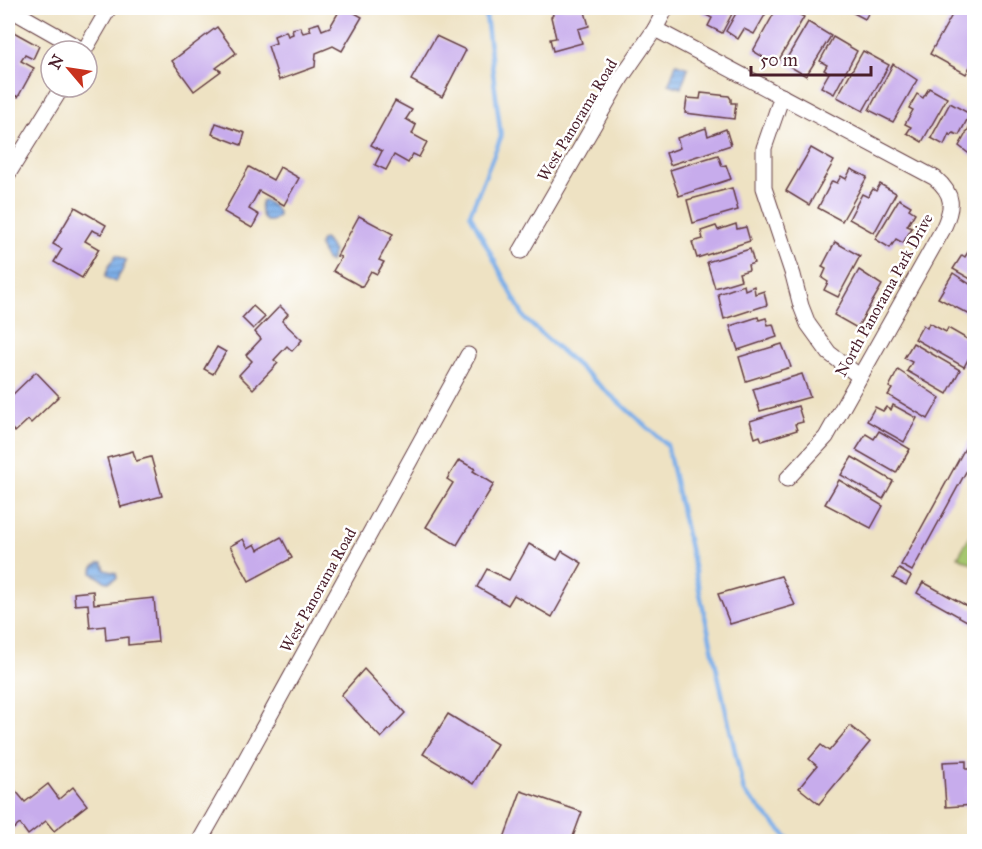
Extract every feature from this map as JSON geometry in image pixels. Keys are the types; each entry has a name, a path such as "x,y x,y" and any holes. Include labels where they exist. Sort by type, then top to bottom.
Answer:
{"street":[{"path":"8,8 63,39"},
{"path":"91,39 109,8"},
{"name":"West Panorama Road","path":"520,251 621,78 666,8"},
{"name":"North Panorama Park Drive","path":"655,28 935,178 956,199 943,229 826,437 787,479"},
{"path":"782,96 764,148 764,188 808,324 829,353 860,376"},
{"path":"8,174 55,99"},
{"name":"West Panorama Road","path":"199,842 468,355"}],"green space":[{"path":"974,528 974,565 958,557"}],"water":[{"path":"676,64 688,68 681,88 669,84"},
{"path":"264,200 278,212 278,216 272,221 266,221 262,214 261,206"},
{"path":"324,239 334,251 330,262 326,260 319,245"},
{"path":"116,255 126,260 115,282 105,277"},
{"path":"103,563 105,570 116,573 117,578 106,582 92,573 93,567"}],"building":[{"path":"341,8 346,8 362,17 342,51 333,46 316,53 315,67 279,80 268,46 276,43 274,36 286,31 288,36 293,34 292,29 300,27 303,33 311,31 309,26 319,23 322,30 330,27"},
{"path":"551,8 584,8 589,26 578,29 582,43 553,51 550,39 556,38"},
{"path":"705,8 735,8 722,33 708,26 712,18 702,13"},
{"path":"739,8 769,8 754,34 744,29 738,39 726,31"},
{"path":"777,8 787,8 804,17 776,65 753,51"},
{"path":"844,8 871,8 865,19"},
{"path":"956,8 974,8 974,59 966,74 930,54"},
{"path":"808,22 831,36 806,76 784,63"},
{"path":"217,27 236,53 216,68 221,71 194,91 172,61"},
{"path":"10,30 39,46 33,59 25,55 21,61 34,68 18,97 8,91 8,35"},
{"path":"436,36 466,50 442,97 411,80"},
{"path":"833,37 857,51 834,94 821,87 829,73 824,70 827,65 820,61"},
{"path":"863,51 889,65 863,111 837,97"},
{"path":"893,64 917,80 893,122 869,110"},
{"path":"929,88 947,98 922,142 907,133 911,127 905,124 913,110 909,108 917,94 923,98"},
{"path":"701,93 729,96 731,103 736,103 734,119 685,113 687,98 700,99"},
{"path":"395,101 412,110 406,119 416,125 412,134 427,142 419,157 413,154 408,163 394,155 386,170 375,165 382,151 371,145"},
{"path":"950,103 970,114 959,135 949,134 944,145 931,138"},
{"path":"974,119 974,153 972,156 959,146"},
{"path":"216,123 245,133 241,145 212,134"},
{"path":"706,128 708,136 726,129 731,145 670,165 666,153 680,148 677,138"},
{"path":"811,148 834,161 809,205 786,191"},
{"path":"718,155 722,166 726,165 731,179 679,196 670,170"},
{"path":"249,167 273,180 280,167 299,178 284,205 259,191 249,209 259,215 252,228 224,212"},
{"path":"851,169 867,177 842,221 818,208 832,181 837,183 841,176 846,179"},
{"path":"880,184 896,193 874,233 849,219 862,194 868,197 873,189 876,191"},
{"path":"732,188 738,210 693,223 687,200"},
{"path":"899,199 911,206 909,209 915,213 907,226 912,228 903,243 896,239 890,248 875,239"},
{"path":"75,207 106,225 101,234 92,230 85,241 99,249 82,278 54,262 62,249 53,244"},
{"path":"359,216 393,234 379,260 384,262 377,274 371,271 362,287 333,271 341,257 337,256"},
{"path":"736,224 737,229 746,227 750,241 697,258 692,242 703,239 701,231 716,226 718,230"},
{"path":"835,242 860,256 838,297 824,290 828,282 822,278 826,269 822,267"},
{"path":"971,247 974,249 974,281 953,269 962,255 965,257"},
{"path":"750,249 754,263 748,265 749,270 739,273 741,280 715,288 707,262"},
{"path":"859,270 882,285 857,328 834,315"},
{"path":"953,273 974,287 974,317 938,298"},
{"path":"744,285 745,290 754,286 755,294 764,291 767,305 724,319 718,294"},
{"path":"253,306 265,317 253,329 242,318"},
{"path":"280,306 288,314 282,321 302,340 292,351 287,346 274,360 278,363 253,389 239,375 252,361 246,355 261,339 255,332"},
{"path":"758,317 759,320 766,318 768,325 773,324 777,337 738,350 730,326"},
{"path":"929,323 946,332 948,328 974,343 974,348 964,367 915,339 923,325 927,328"},
{"path":"913,343 960,370 947,394 907,371 912,362 904,358"},
{"path":"782,344 791,367 746,381 739,357"},
{"path":"217,347 226,352 213,374 204,369"},
{"path":"898,370 940,398 928,419 888,395 892,389 889,387"},
{"path":"36,372 59,396 31,423 28,420 15,432 8,425 8,399"},
{"path":"802,374 810,397 760,411 753,389"},
{"path":"893,405 917,418 904,442 867,421 875,407 883,411 886,407 891,410"},
{"path":"798,406 803,422 795,424 797,430 762,441 760,436 755,438 750,421"},
{"path":"879,431 910,449 896,473 856,450 866,434 874,439"},
{"path":"970,439 974,441 974,457 912,571 901,565"},
{"path":"133,451 136,461 151,457 162,496 121,507 107,458"},
{"path":"852,457 893,481 883,499 841,475"},
{"path":"459,460 494,484 457,545 426,527 453,483 447,479"},
{"path":"839,480 883,506 871,528 825,504"},
{"path":"281,537 292,558 249,581 230,546 243,539 248,548 255,544 258,550"},
{"path":"529,544 557,560 562,551 582,563 552,617 514,595 508,605 477,587 487,569 509,580"},
{"path":"899,569 911,576 906,585 893,578"},
{"path":"781,576 795,605 730,624 718,594"},
{"path":"923,582 974,610 974,625 917,593"},
{"path":"93,591 94,604 154,598 158,642 128,645 128,637 106,640 105,626 90,628 88,604 75,605 74,593"},
{"path":"364,669 405,713 381,738 341,695"},
{"path":"448,714 497,744 473,784 423,754"},
{"path":"850,726 870,742 819,804 799,788 817,766 809,759 821,745 829,751"},
{"path":"966,761 966,769 974,769 974,805 946,807 943,762"},
{"path":"48,784 59,799 73,787 87,805 54,831 46,821 28,835 20,824 8,833 8,795 15,790 25,802"},
{"path":"521,791 582,812 571,842 516,842 504,838"}],"waterway":[{"path":"485,8 501,137 470,214 525,319 667,445 744,792 792,842"}]}
